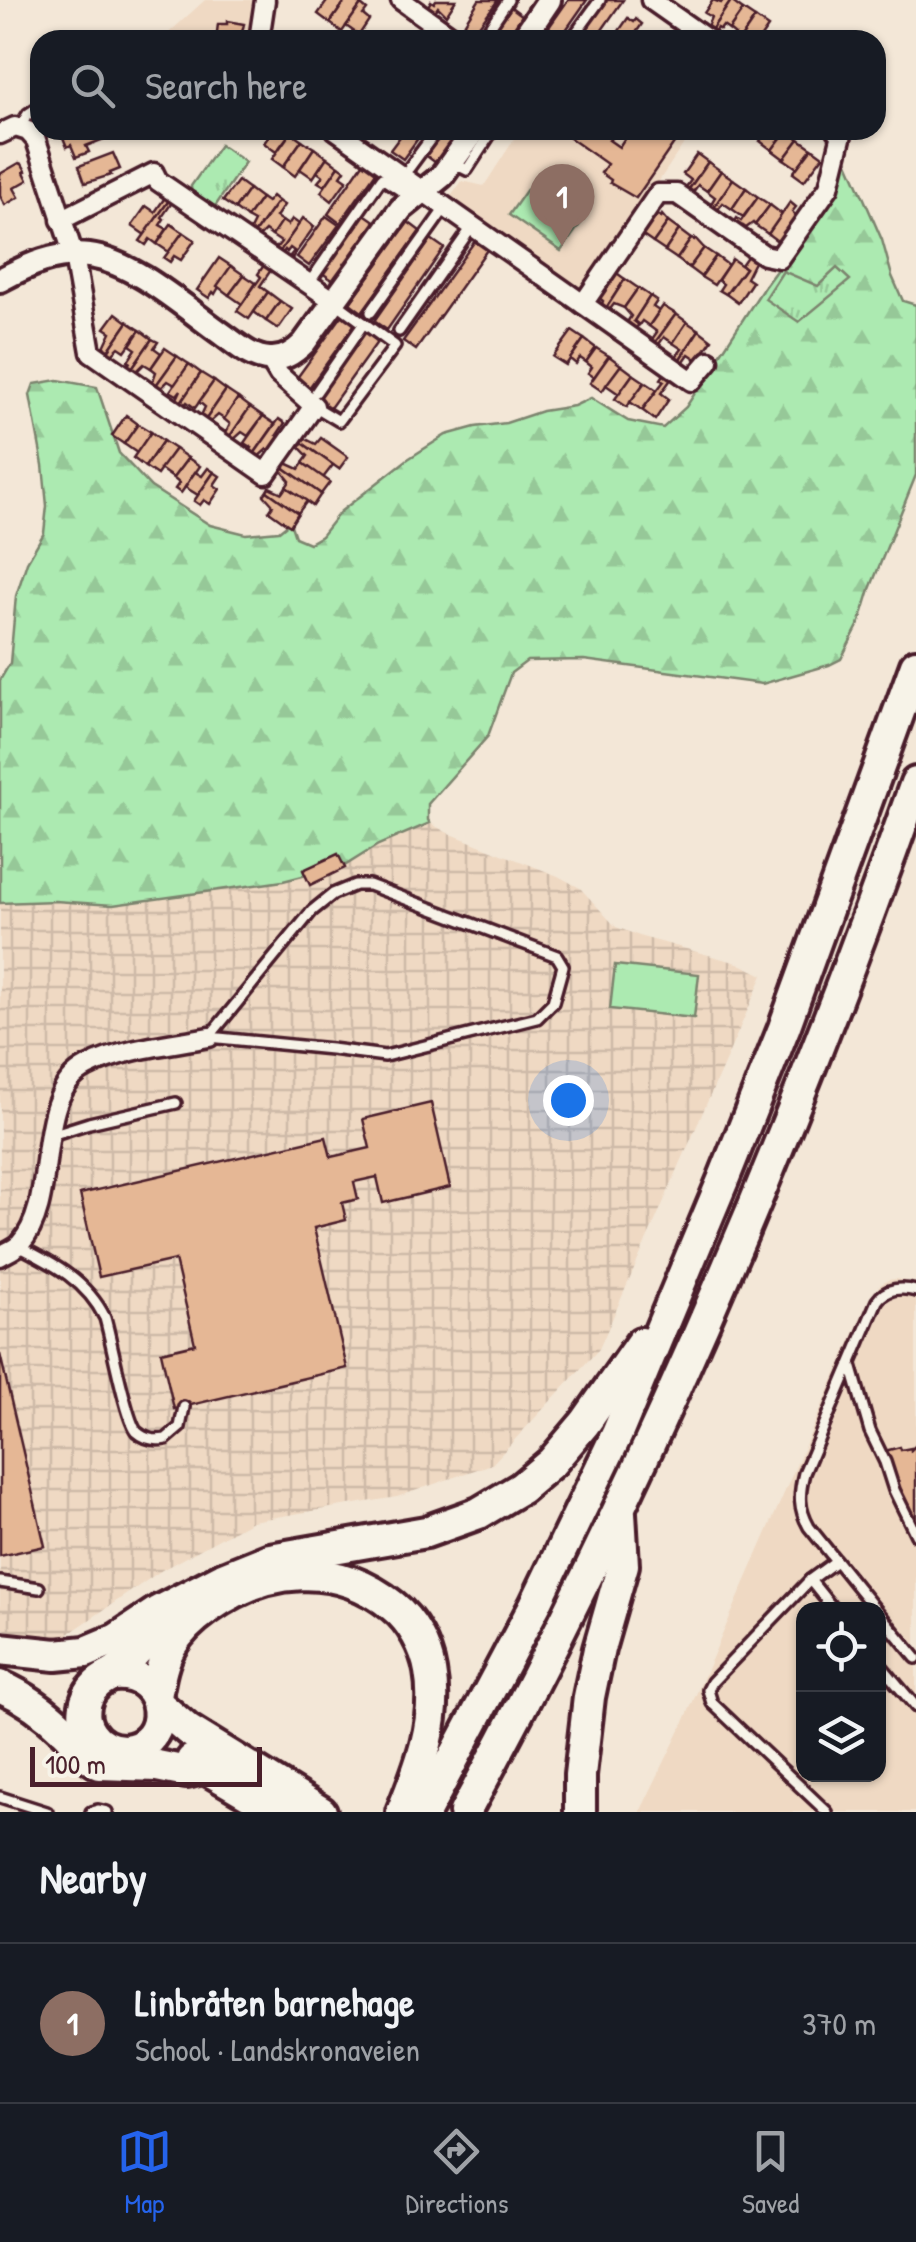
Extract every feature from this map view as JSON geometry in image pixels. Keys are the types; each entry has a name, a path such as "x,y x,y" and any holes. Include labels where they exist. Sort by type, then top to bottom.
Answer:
{"highway":[{"path":"425,1812 594,1486 784,1028 916,665"},
{"path":"465,1812 569,1614 652,1444 752,1213 916,783"},
{"path":"0,1649 56,1656 86,1652 117,1639 159,1611 239,1570 299,1552 426,1532 501,1502 536,1476 567,1445 681,1282"},
{"path":"580,1812 589,1697 622,1566 620,1510"},
{"path":"136,1747 155,1730 162,1666 170,1646 190,1622 220,1600 269,1579 301,1574 334,1576 365,1586 399,1611 410,1625 431,1672 430,1729 402,1812"},
{"path":"205,1588 94,1687 85,1704 86,1723 93,1737 105,1746 170,1752 206,1768 280,1812"},
{"path":"0,1649 30,1666 51,1672 139,1678 188,1730 320,1812"},
{"path":"0,1673 47,1693 86,1723"},
{"path":"0,1686 33,1703 100,1764 157,1766 186,1772 206,1768"}],"street":[{"path":"261,30 266,0"},
{"path":"401,0 443,30"},
{"path":"529,30 549,0"},
{"path":"651,0 694,30"},
{"path":"0,134 15,126 30,133"},
{"path":"36,140 74,256 91,352 266,474 315,399 279,376 270,360"},
{"path":"349,140 418,195 446,208 692,380 709,361"},
{"path":"0,280 27,265 56,257 109,261 127,269 245,351 270,360 281,358 304,343 400,209 442,176 468,140"},
{"path":"583,304 658,194 678,194 764,255 778,258 830,187 841,140"},
{"path":"61,220 154,172 162,183 334,301"},
{"path":"0,1256 18,1246 32,1226 41,1198 49,1136 68,1081 86,1067 129,1052 209,1038"}],"lane":[{"path":"488,30 508,0"},
{"path":"578,30 600,0"},
{"path":"19,128 30,113"},
{"path":"409,168 430,140"},
{"path":"452,162 467,170 486,140"},
{"path":"314,276 382,178 418,195"},
{"path":"371,312 446,208"},
{"path":"399,331 472,226"},
{"path":"334,301 364,323 395,346 339,421 315,399 364,323"},
{"path":"354,885 369,885 557,956 563,966 552,1002 537,1018 384,1056 209,1038 312,910 354,885"},
{"path":"49,1136 176,1103"},
{"path":"18,1246 68,1274 90,1293 106,1318 128,1414 137,1432 148,1439 166,1440 180,1428 184,1407"},
{"path":"870,1602 802,1514 800,1495 804,1473 882,1293 916,1291"},
{"path":"850,1364 870,1431 916,1535"},
{"path":"827,1812 712,1703 708,1690 810,1580 836,1561"},
{"path":"810,1580 828,1602"},
{"path":"0,1582 38,1588"},
{"path":"886,1622 916,1658"},
{"path":"886,1671 916,1706"},
{"path":"0,1797 47,1812"},
{"path":"91,1812 106,1812"}],"shaded area":[{"path":"205,0 260,0 255,30 172,30"},
{"path":"514,140 686,140 587,289 572,290 447,202 462,181 484,186"},
{"path":"430,823 580,888 616,927 738,963 763,975 599,1349 492,1464 397,1497 252,1521 162,1570 54,1644 0,1628 0,903 113,905 283,881 346,865 378,845"},
{"path":"897,1279 916,1284 916,1812 640,1812 684,1722 869,1299 880,1285"}],"green space":[{"path":"220,145 245,162 212,211 192,197 191,186"},
{"path":"841,146 882,240 903,301 916,305 916,475 860,622 841,659 762,684 584,660 527,661 511,673 488,736 428,804 430,823 378,845 346,865 283,881 113,905 0,903 0,680 10,663 16,596 27,562 44,533 47,506 30,395 34,384 58,380 97,387 119,453 151,487 210,525 246,534 279,531 290,522 295,537 309,543 321,536 340,512 446,435 574,406 591,398 628,421 663,428 686,407 794,246"},
{"path":"534,179 586,216 561,251 509,215"},
{"path":"837,268 850,280 799,322 765,299 783,271 818,286"},
{"path":"615,965 699,974 694,1018 610,1009"}],"building":[{"path":"328,0 346,0 330,23 318,14"},
{"path":"346,0 361,5 343,30 330,23"},
{"path":"436,0 456,0 446,15 438,7 434,13 427,8"},
{"path":"479,0 498,0 476,30 460,30"},
{"path":"568,0 587,0 566,30 547,30"},
{"path":"605,0 623,0 602,30 583,30"},
{"path":"713,0 731,1 711,30 706,29 711,17 704,13"},
{"path":"731,1 743,10 729,30 723,26 711,30"},
{"path":"361,5 367,10 363,15 369,20 362,30 346,26"},
{"path":"511,7 523,16 513,30 494,30"},
{"path":"743,10 755,18 747,30 729,30"},
{"path":"628,18 642,24 638,30 620,30"},
{"path":"755,18 768,27 766,30 747,30"},
{"path":"218,24 244,24 242,30 217,30"},
{"path":"64,140 101,140 86,146 89,152 76,157 71,145 67,147"},
{"path":"266,140 285,140 276,152 264,143"},
{"path":"285,140 302,140 283,167 272,159"},
{"path":"302,140 314,148 295,176 283,167"},
{"path":"398,140 417,140 403,159 390,150"},
{"path":"434,140 453,140 436,163 424,154"},
{"path":"573,140 609,140 619,147 624,140 676,140 636,198 601,173 607,164"},
{"path":"761,140 780,140 772,150"},
{"path":"780,140 798,140 784,159 772,150"},
{"path":"798,140 812,148 797,168 784,159"},
{"path":"314,148 327,157 313,178 300,169"},
{"path":"812,148 823,156 804,181 793,173"},
{"path":"113,153 120,169 85,183 79,166"},
{"path":"697,154 708,162 687,192 684,190 691,180 683,174"},
{"path":"327,157 339,166 325,186 318,182 323,176 317,172"},
{"path":"365,160 378,169 340,223 328,214"},
{"path":"708,162 721,171 707,191 698,185 691,195 687,192"},
{"path":"19,163 28,180 14,188 19,197 5,205 0,196 0,174"},
{"path":"339,166 345,170 341,176 347,180 332,201 321,192"},
{"path":"721,171 733,179 712,210 709,207 715,197 707,191"},
{"path":"733,179 746,188 732,209 723,203 716,212 712,210"},
{"path":"238,181 249,189 235,209 223,201"},
{"path":"746,188 758,197 743,217 732,209"},
{"path":"249,189 261,198 247,218 235,209"},
{"path":"166,196 170,199 145,235 132,226 146,206 155,212"},
{"path":"272,196 278,201 252,237 248,234 254,222 247,218 261,198 267,202"},
{"path":"758,197 770,205 755,225 740,230 733,225 737,218 741,221"},
{"path":"170,199 173,201 160,225 167,229 157,244 150,239 146,245 140,241"},
{"path":"278,201 284,205 276,217 282,221 272,236 265,231 256,240 252,237"},
{"path":"790,202 798,217 780,243 768,234"},
{"path":"770,205 782,214 768,234 755,225"},
{"path":"363,213 376,222 334,281 322,273"},
{"path":"655,213 668,222 653,243 640,234"},
{"path":"326,216 339,225 309,266 297,257"},
{"path":"303,218 314,227 292,258 294,251 290,248 280,257 277,255"},
{"path":"292,219 299,224 277,255 273,252 281,242 272,236 282,221 288,225"},
{"path":"408,222 420,231 362,312 350,303"},
{"path":"668,222 679,230 665,251 653,243"},
{"path":"171,224 183,232 169,252 157,244"},
{"path":"679,230 691,239 677,259 665,251"},
{"path":"183,232 195,240 181,260 174,256 170,262 164,258"},
{"path":"477,238 489,247 416,350 403,341"},
{"path":"695,238 704,248 689,268 677,259"},
{"path":"431,239 444,248 387,330 374,321"},
{"path":"704,248 716,256 701,277 689,268"},
{"path":"748,255 755,260 746,278 752,282 738,303 726,294 745,268 741,265"},
{"path":"716,256 728,265 714,285 701,277"},
{"path":"219,258 231,266 209,298 197,290"},
{"path":"732,259 745,268 726,294 719,290 723,284 718,280"},
{"path":"264,265 271,270 260,286 268,292 249,319 237,311 261,277 258,274"},
{"path":"231,266 244,275 229,295 217,286"},
{"path":"614,271 625,279 605,310 597,296"},
{"path":"244,275 256,283 242,304 229,295"},
{"path":"625,279 638,288 624,308 614,304 608,312 605,310"},
{"path":"638,288 650,296 634,321 639,325 633,330 626,324 631,316 624,308"},
{"path":"268,292 280,301 266,321 254,312"},
{"path":"650,296 657,301 653,307 659,311 649,326 642,321 639,325 634,321"},
{"path":"280,301 292,309 278,329 266,321"},
{"path":"663,306 676,314 654,344 650,342 657,332 649,326"},
{"path":"116,313 128,322 106,354 102,351 111,332 105,328"},
{"path":"344,313 357,321 306,392 294,382"},
{"path":"676,314 687,322 673,343 664,337 657,347 654,344"},
{"path":"128,322 140,330 125,351 119,347 109,357 106,354"},
{"path":"687,322 699,330 678,362 674,359 682,349 673,343"},
{"path":"367,329 380,338 330,408 318,399"},
{"path":"140,330 152,339 130,371 126,368 136,349 130,345"},
{"path":"699,330 712,340 698,360 689,354 682,364 678,362"},
{"path":"572,331 584,339 566,365 553,357"},
{"path":"152,339 158,342 154,348 161,353 151,368 144,364 134,374 130,371"},
{"path":"584,339 596,348 586,362 580,358 576,364 570,359"},
{"path":"165,348 177,356 154,388 151,386 156,372 151,368"},
{"path":"596,348 609,356 594,377 588,373 592,367 586,362"},
{"path":"177,356 189,364 175,385 168,381 158,391 154,388"},
{"path":"609,356 621,365 602,391 590,383"},
{"path":"189,364 201,373 179,405 175,403 181,390 177,395 170,391"},
{"path":"621,365 633,374 619,394 606,385"},
{"path":"201,373 214,381 195,408 187,402 182,408 179,405"},
{"path":"665,373 672,378 661,393 669,399 655,420 642,410 664,381 661,379"},
{"path":"633,374 645,382 627,407 615,399"},
{"path":"214,381 226,390 202,425 199,420 205,407 199,402"},
{"path":"645,382 657,390 642,410 630,402"},
{"path":"226,390 238,398 224,419 218,415 202,425"},
{"path":"238,398 250,407 226,442 224,437 230,424 224,419"},
{"path":"250,407 263,416 248,436 242,432 226,442"},
{"path":"126,415 138,424 124,444 112,436"},
{"path":"263,416 275,424 252,457 248,454 252,448 244,443"},
{"path":"279,419 285,423 277,435 283,439 273,453 267,449 256,459 252,457"},
{"path":"138,424 151,432 137,453 124,444"},
{"path":"151,432 163,441 145,467 133,458"},
{"path":"304,438 316,444 321,438 348,457 339,469 301,442"},
{"path":"163,441 175,449 157,475 145,467"},
{"path":"301,442 333,465 323,478 303,463 308,456 298,446"},
{"path":"175,449 188,458 173,478 160,469"},
{"path":"188,458 200,466 181,493 175,489 179,483 173,478"},
{"path":"286,463 299,469 303,463 330,482 321,494 283,467"},
{"path":"283,467 321,494 313,506 286,487 290,481 281,470"},
{"path":"208,468 214,472 198,495 185,487 195,472 202,476"},
{"path":"214,472 220,476 214,485 220,489 210,504 204,500 200,505 194,501"},
{"path":"269,487 282,493 286,487 307,501 298,513 267,491"},
{"path":"267,491 298,513 290,526 269,511 273,505 264,495"},
{"path":"338,854 345,868 310,885 303,870"},
{"path":"431,1103 450,1187 383,1203 377,1177 354,1182 358,1199 342,1203 346,1220 314,1228 347,1368 174,1409 161,1352 195,1344 175,1260 99,1277 80,1194 326,1137 331,1157 370,1148 363,1119"},
{"path":"0,1354 45,1546 0,1556"},
{"path":"916,1445 916,1532 891,1476 885,1451 900,1447 911,1450"}],"place":[{"name":"Linbråten barnehage","path":"562,246"}]}
